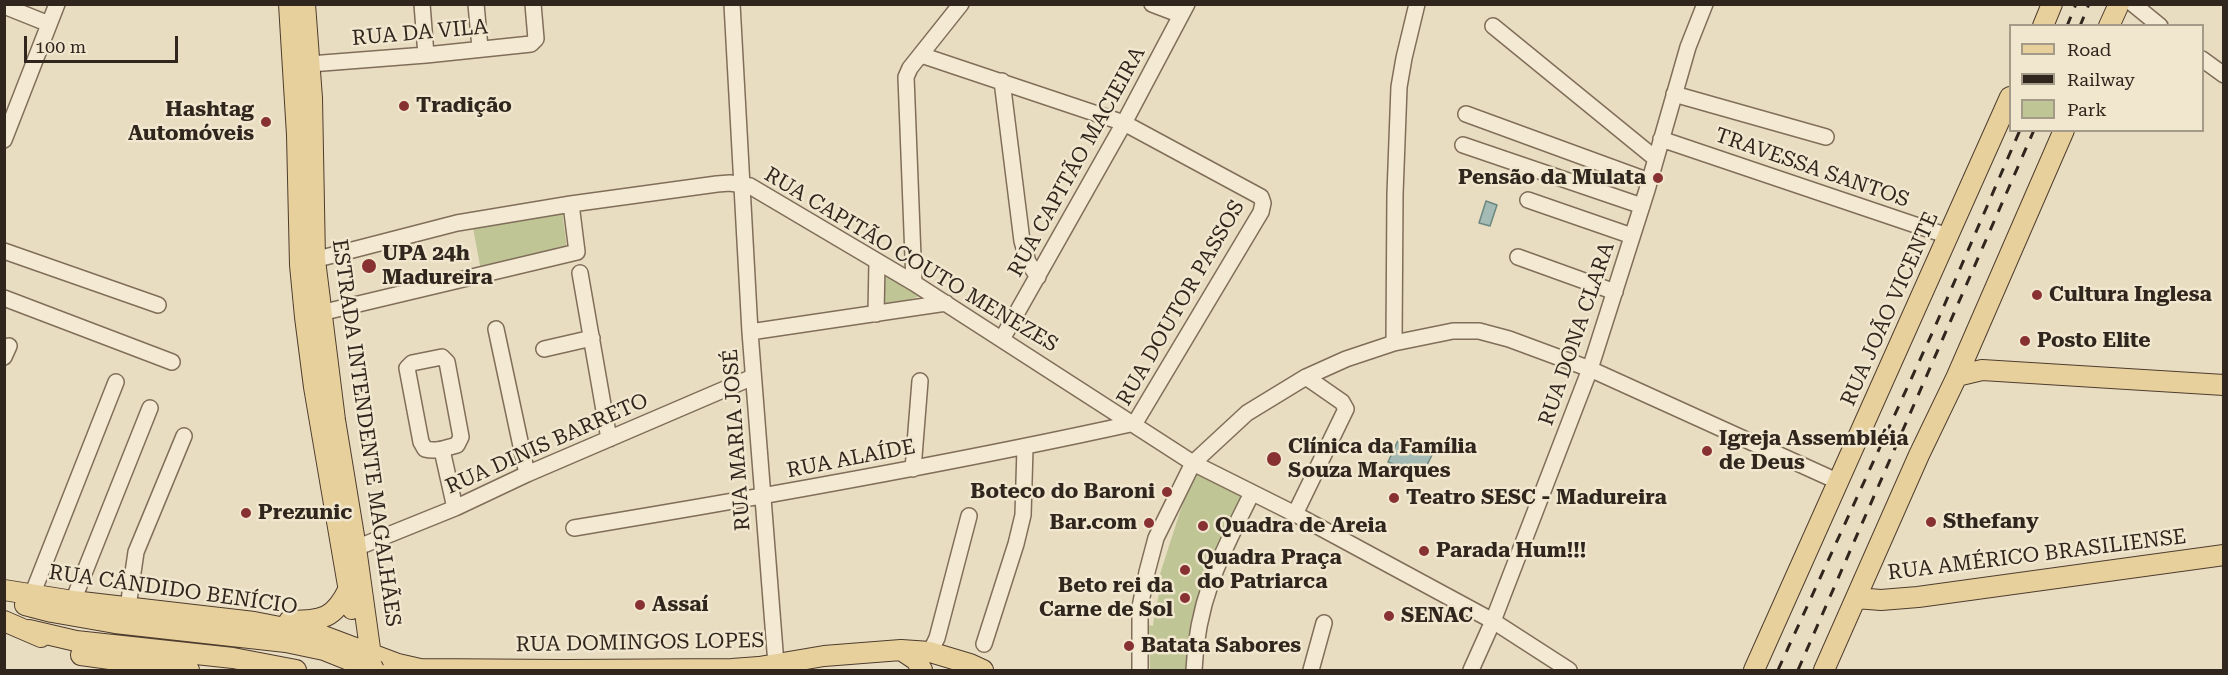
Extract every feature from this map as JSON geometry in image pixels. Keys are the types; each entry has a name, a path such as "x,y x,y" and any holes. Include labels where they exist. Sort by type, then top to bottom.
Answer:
{"main road":[{"name":"ESTRADA INTENDENTE MAGALHÃES","path":"289,4 297,135 313,315 335,420 372,665"},
{"name":"ESTRADA INTENDENTE MAGALHÃES","path":"305,4 310,64 307,262"},
{"path":"2044,24 2052,4"},
{"path":"2110,24 2119,4"},
{"name":"RUA JOÃO VICENTE","path":"1754,670 2009,99"},
{"path":"1824,670 1919,455 1957,376 2063,132"},
{"name":"ESTRADA INTENDENTE MAGALHÃES","path":"313,315 314,387 359,640 372,665"},
{"path":"1969,349 1982,370"},
{"path":"1957,376 1982,370 2223,385"},
{"name":"RUA AMÉRICO BRASILIENSE","path":"1856,598 1881,600 1918,597 2223,555"},
{"path":"254,622 321,618 335,612 349,588"},
{"name":"RUA CÂNDIDO BENÍCIO","path":"4,590 73,601 254,622 321,635 372,665"},
{"path":"4,597 28,607 78,617 305,646 372,665"},
{"path":"4,621 29,630 83,642 233,658 296,670"},
{"path":"29,630 80,655 151,668 189,670"},
{"path":"901,650 916,660 922,670"},
{"name":"RUA DOMINGOS LOPES","path":"372,665 398,664 434,670 732,669 824,656 901,650 930,652 983,670"},
{"path":"807,670 847,655"}],"street":[{"path":"4,140 57,4"},
{"path":"422,4 426,55"},
{"path":"476,4 480,48"},
{"name":"RUA DA VILA","path":"310,64 426,55 534,42 536,39 533,4"},
{"name":"RUA MARIA JOSÉ","path":"732,4 740,184 776,664"},
{"path":"914,283 905,86 910,68 961,4"},
{"path":"1152,4 1184,10"},
{"path":"1394,343 1395,194 1399,87 1417,4"},
{"name":"RUA DONA CLARA","path":"1471,670 1493,621 1590,369 1642,206 1694,30 1705,4"},
{"path":"2133,4 2158,24"},
{"path":"4,6 50,24"},
{"name":"RUA CAPITÃO MACIEIRA","path":"1002,339 1124,123 1184,10"},
{"path":"1493,26 1656,159"},
{"path":"921,55 1124,123"},
{"path":"2204,61 2223,75"},
{"path":"1002,81 1022,241 1028,262 1038,277"},
{"path":"1674,94 1826,137"},
{"path":"4,96 19,102"},
{"path":"1466,114 1649,181"},
{"name":"RUA DOUTOR PASSOS","path":"1124,123 1257,194 1263,203 1261,212 1135,423"},
{"name":"TRAVESSA SANTOS","path":"1662,140 1948,236"},
{"path":"1463,145 1642,206"},
{"name":"RUA CAPITÃO COUTO MENEZES","path":"307,262 457,223 571,204 717,184 740,184 765,194 914,283 1135,423 1193,463 1295,514 1493,621 1569,670"},
{"path":"742,213 765,194"},
{"path":"1528,200 1632,236"},
{"path":"313,315 577,252 571,204"},
{"path":"4,251 158,305"},
{"path":"1518,257 1615,292"},
{"path":"876,314 877,261"},
{"path":"580,273 609,439"},
{"path":"4,298 172,362"},
{"path":"750,332 946,303"},
{"path":"496,329 527,474"},
{"path":"1140,670 1140,607 1147,572 1156,538 1193,463 1247,413 1306,377 1346,359 1394,343 1453,331 1479,331 1509,339 1590,369 1839,482"},
{"path":"544,349 592,338"},
{"path":"440,357 447,363 461,437 457,445 442,450 429,450 423,446 407,368 412,363 440,357"},
{"name":"RUA DINIS BARRETO","path":"356,548 455,508 527,474 753,377"},
{"path":"1295,514 1347,409 1342,402 1306,377"},
{"path":"913,469 920,381"},
{"path":"32,595 116,382"},
{"path":"73,601 150,408"},
{"name":"RUA ALAÍDE","path":"574,528 913,469 1025,448 1135,423"},
{"path":"128,607 136,552 184,436"},
{"path":"984,644 1023,515 1025,448"},
{"path":"442,450 455,508"},
{"path":"1194,670 1195,644 1205,597 1224,548 1252,493"},
{"path":"930,652 937,638 969,516"},
{"path":"1311,670 1324,623"}],"green space":[{"path":"562,209 567,250 481,271 473,228"},
{"path":"884,269 923,295 884,308"},
{"path":"1196,471 1247,494 1221,545 1191,670 1150,670 1149,625 1153,626 1160,574 1186,493"}],"water":[{"path":"1486,201 1497,205 1490,226 1479,223"},
{"path":"1400,436 1433,453 1422,475 1388,462"}],"railway":[{"path":"2068,24 2076,4"},
{"path":"2081,24 2089,4"},
{"path":"1778,670 1934,329 2019,132"},
{"path":"1798,670 2033,132"}],"place":[{"name":"Tradição","path":"404,106"},
{"name":"Hashtag Automóveis","path":"266,122"},
{"name":"Pensão da Mulata","path":"1658,178"},
{"name":"UPA 24h Madureira","path":"369,266"},
{"name":"Cultura Inglesa","path":"2037,295"},
{"name":"Posto Elite","path":"2025,341"},
{"name":"Igreja Assembléia de Deus","path":"1707,451"},
{"name":"Clínica da Família Souza Marques","path":"1274,459"},
{"name":"Boteco do Baroni","path":"1167,492"},
{"name":"Teatro SESC - Madureira","path":"1394,498"},
{"name":"Prezunic","path":"246,513"},
{"name":"Sthefany","path":"1931,522"},
{"name":"Bar.com","path":"1149,523"},
{"name":"Quadra de Areia","path":"1203,526"},
{"name":"Parada Hum!!!","path":"1424,551"},
{"name":"Quadra Praça do Patriarca","path":"1185,570"},
{"name":"Beto rei da Carne de Sol","path":"1185,598"},
{"name":"Assaí","path":"640,605"},
{"name":"SENAC","path":"1389,616"},
{"name":"Batata Sabores","path":"1129,646"}]}
